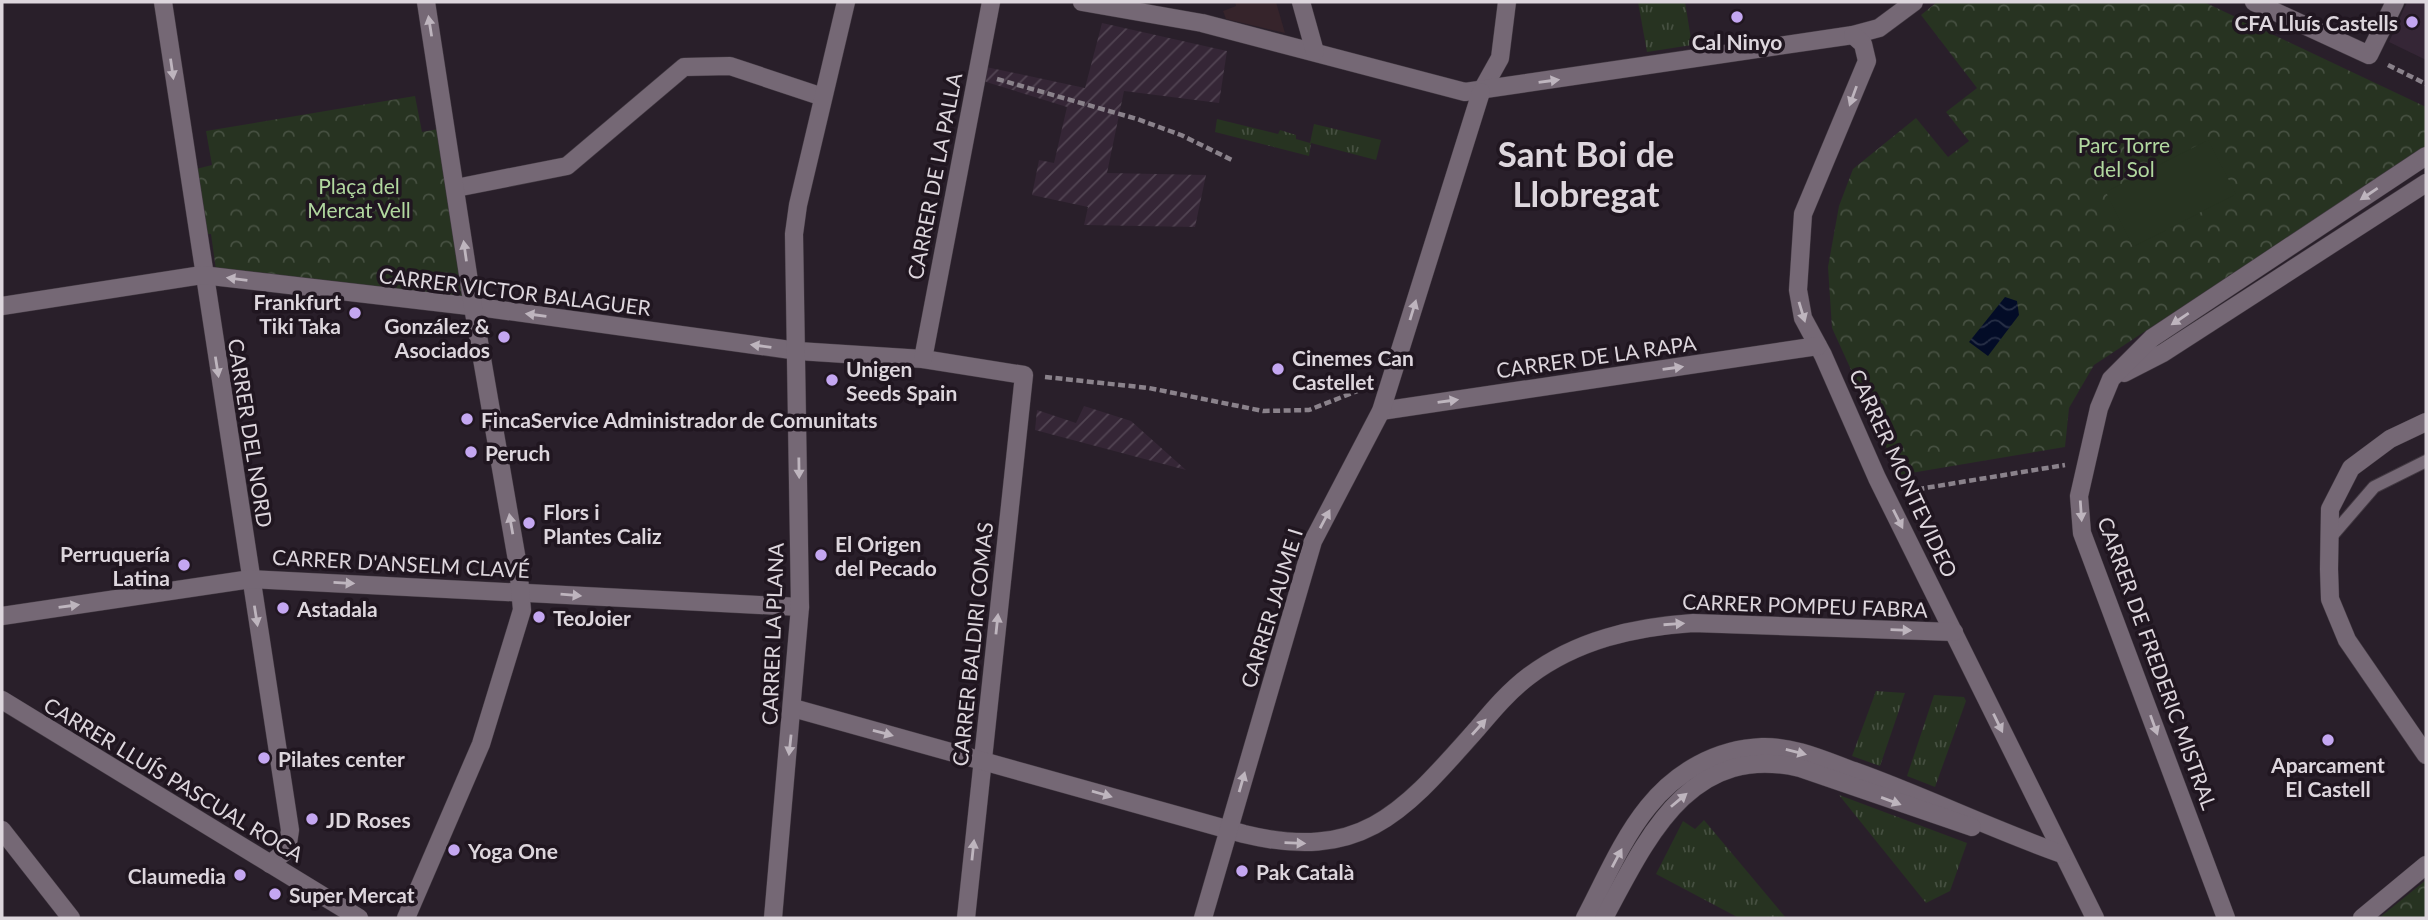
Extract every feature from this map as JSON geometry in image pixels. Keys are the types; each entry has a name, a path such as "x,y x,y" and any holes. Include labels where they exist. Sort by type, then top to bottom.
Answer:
{"street":[{"name":"CARRER DEL NORD","path":"163,2 202,275 290,830 287,850 270,864"},
{"path":"407,918 481,744 522,610 426,2"},
{"name":"CARRER LA PLANA","path":"774,918 800,607 798,351 794,233 798,205 846,2"},
{"name":"CARRER DE LA PALLA","path":"923,359 991,2"},
{"path":"1082,2 1129,5 1465,92 1481,92 1853,35 1879,28 1914,2"},
{"path":"1301,2 1315,52"},
{"name":"CARRER JAUME I","path":"1203,918 1313,541 1381,411 1481,92 1500,58 1507,2"},
{"path":"2254,2 2369,55 2395,2"},
{"name":"CARRER MONTEVIDEO","path":"1853,35 1863,44 1867,61 1803,214 1798,290 1803,318 1886,495 2095,918"},
{"path":"456,188 567,166 684,67 730,66 823,97"},
{"name":"CARRER DE FREDERIC MISTRAL","path":"2226,918 2082,533 2080,496 2099,408 2111,379 2152,338 2426,156"},
{"path":"2111,379 2163,354 2426,183"},
{"name":"CARRER VICTOR BALAGUER","path":"2,306 202,275 473,307 798,351 923,359 1024,374"},
{"name":"CARRER DE LA RAPA","path":"1381,411 1818,346"},
{"name":"CARRER BALDIRI COMAS","path":"966,918 1024,374"},
{"path":"2426,422 2390,439 2351,468 2330,509 2330,599 2347,640 2426,755"},
{"name":"CARRER D'ANSELM CLAVÉ","path":"2,616 251,579 800,607"},
{"name":"CARRER POMPEU FABRA","path":"793,708 1228,830 1289,843 1313,843 1363,832 1385,821 1414,797 1500,703 1530,675 1576,648 1606,637 1660,625 1693,623 1954,632"},
{"name":"CARRER LLUÍS PASCUAL ROCA","path":"2,700 359,918"},
{"path":"1585,918 1635,826 1658,796 1697,764 1737,750 1775,748 1809,755 1935,802 2027,842"},
{"path":"1604,918 1644,845 1670,808 1717,772 1743,765 1772,764 1800,768 1941,819 2062,854"},
{"path":"2,830 71,918"},
{"path":"2362,918 2426,865"}],"lane":[{"path":"2330,538 2374,487 2426,461"}],"path":[{"path":"2369,55 2426,84"},
{"path":"976,73 1137,119 1181,135 1234,161"},
{"path":"1024,374 1149,388 1263,411 1309,410 1392,377"},
{"path":"1886,495 2087,461"}],"shaded area":[{"path":"1235,2 1276,2 1285,33 1226,19 1223,11 1236,6"},
{"name":"CFA Lluís Castells","path":"2407,2 2426,2 2426,60 2389,42"},
{"path":"1102,23 1227,51 1219,103 1124,91 1107,173 1206,175 1195,227 1084,225 1088,207 1032,195 1039,160 1054,163 1067,107 983,81 986,67 1085,88"},
{"path":"1084,406 1131,421 1186,470 1035,430 1037,410 1076,423"}],"green space":[{"path":"1638,2 1685,2 1692,45 1647,52"},
{"name":"Parc Torre del Sol","path":"1937,2 2204,2 2426,107 2426,146 2094,365 2069,408 2065,447 1899,475 1832,328 1828,267 1839,206 1853,169 1916,118 1948,157 1969,141 1946,112 1977,88 1921,15"},
{"name":"Plaça del Mercat Vell","path":"415,96 422,132 438,129 467,301 216,270 211,234 206,234 196,169 212,165 206,131"},
{"path":"1217,119 1278,134 1280,130 1310,143 1314,124 1381,140 1376,160 1311,143 1309,156 1215,132"},
{"path":"2208,140 2236,194 2133,247 2106,192"},
{"path":"1876,691 1905,693 1880,766 1852,756"},
{"path":"1934,695 1964,697 1966,701 1935,787 1907,776"},
{"path":"1839,795 1967,843 1950,891 1926,903"},
{"path":"1704,820 1786,918 1739,918 1656,874 1683,821 1695,829"},
{"path":"2426,880 2426,918 2379,918"}],"water":[{"path":"2005,297 2017,301 2019,315 1988,356 1969,342"}],"place":[{"name":"Cal Ninyo","path":"1737,17"},
{"name":"CFA Lluís Castells","path":"2412,22"},
{"name":"Frankfurt Tiki Taka","path":"355,313"},
{"name":"González & Asociados","path":"504,337"},
{"name":"Cinemes Can Castellet","path":"1278,369"},
{"name":"Unigen Seeds Spain","path":"832,380"},
{"name":"FincaService Administrador de Comunitats","path":"467,419"},
{"name":"Peruch","path":"471,452"},
{"name":"Flors i Plantes Caliz","path":"529,523"},
{"name":"El Origen del Pecado","path":"821,555"},
{"name":"Perruquería Latina","path":"184,565"},
{"name":"Astadala","path":"283,608"},
{"name":"TeoJoier","path":"539,617"},
{"name":"Aparcament El Castell","path":"2328,740"},
{"name":"Pilates center","path":"264,758"},
{"name":"JD Roses","path":"312,819"},
{"name":"Yoga One","path":"454,850"},
{"name":"Pak Català","path":"1242,871"},
{"name":"Claumedia","path":"240,875"},
{"name":"Super Mercat","path":"275,894"}],"district":[{"name":"Sant Boi de Llobregat","path":"1586,173"}]}
